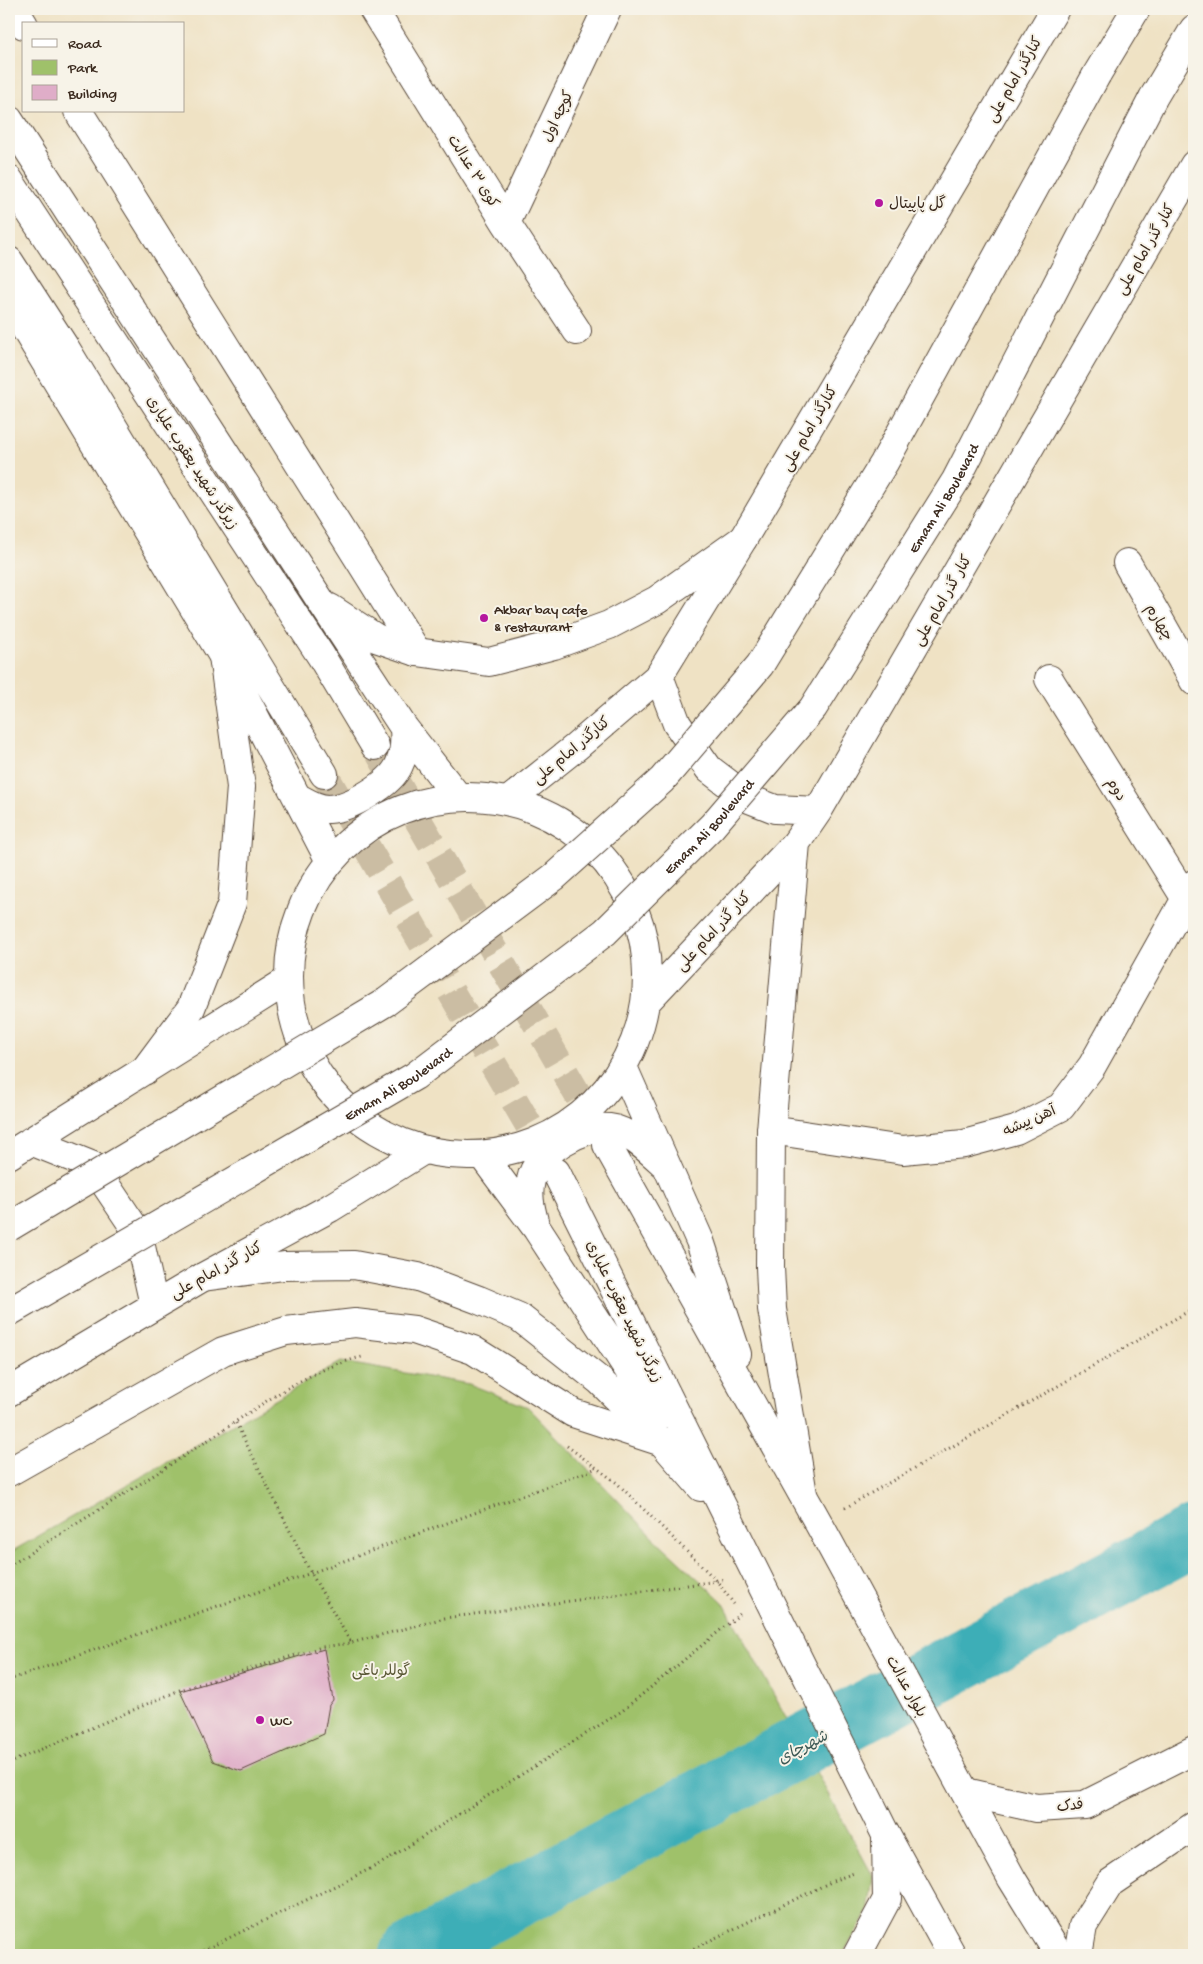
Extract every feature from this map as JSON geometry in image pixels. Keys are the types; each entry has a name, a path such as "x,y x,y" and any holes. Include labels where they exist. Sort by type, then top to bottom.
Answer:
{"main road":[{"path":"14,9 22,22"},
{"name":"کوی ۳ عدالت","path":"373,9 506,223 577,331"},
{"name":"کوچه اول","path":"506,223 607,9"},
{"name":"کنارگذر امام علی","path":"508,801 576,747 659,676 744,540 1055,9"},
{"path":"9,1227 386,1002 554,877 662,780 760,665 884,463 1097,74 1136,9"},
{"name":"Emam Ali Boulevard","path":"9,1312 415,1076 605,932 712,826 813,708 956,480 1153,98 1194,29"},
{"path":"79,112 417,652"},
{"path":"9,120 404,728 458,797"},
{"name":"کنار گذر امام علی","path":"646,1002 796,842 818,812 1194,165"},
{"name":"زیرگذر شهید یعقوب علیاری","path":"9,180 321,656 375,746"},
{"path":"9,260 66,349 324,774"},
{"path":"9,302 222,655 330,861"},
{"path":"322,603 376,638 417,652 489,662 554,645 609,625 657,600 744,540"},
{"name":"چهارم","path":"1127,563 1194,681"},
{"path":"144,1071 192,1008 232,903 241,787 222,655"},
{"path":"659,676 677,724 709,769 747,798 776,809 818,812"},
{"name":"دوم","path":"1049,679 1190,891"},
{"path":"297,797 314,806 331,809 354,801 374,791 387,782 399,766 405,748 404,728"},
{"path":"458,797 508,801 558,821 600,854 630,898 646,949 646,1002 638,1036 623,1067 603,1095 578,1118 549,1136 516,1149 482,1155 424,1150 370,1127 327,1089 298,1038 287,981 291,938 306,897 330,861 350,840 374,823 392,814 428,801 458,797"},
{"path":"796,842 771,1130 770,1267 772,1309 804,1498"},
{"name":"آهن پیشه","path":"771,1130 903,1150 964,1144 998,1135 1016,1130 1061,1107 1092,1066 1190,891"},
{"path":"20,1148 287,981"},
{"path":"623,1067 700,1241 758,1414"},
{"path":"536,1229 529,1201 531,1178 538,1163 562,1142 588,1130 610,1128 640,1142 668,1168"},
{"path":"606,1145 758,1414"},
{"path":"20,1148 93,1166 138,1233 154,1305"},
{"name":"کنار گذر امام علی","path":"9,1392 154,1305 330,1208 424,1150"},
{"path":"482,1155 536,1229 630,1372 669,1423 694,1451 945,1953"},
{"name":"زیرگذر شهید یعقوب علیاری","path":"556,1172 694,1451"},
{"path":"203,1277 284,1266 354,1265 418,1277 519,1317 600,1381 662,1442 727,1516"},
{"path":"9,1472 223,1351 286,1331 355,1323 414,1330 473,1350 573,1413 662,1442"},
{"name":"بلوار عدالت","path":"758,1414 1012,1878 1059,1955"},
{"name":"فدک","path":"965,1792 1036,1808 1085,1805 1194,1750"},
{"path":"1078,1955 1083,1926 1110,1883 1194,1826"},
{"path":"857,1955 887,1899 886,1835"}],"path":[{"path":"819,1524 1194,1308"},
{"path":"9,1566 304,1378 341,1362 364,1357"},
{"path":"236,1422 311,1573 351,1643"},
{"path":"194,1955 380,1864 622,1711 740,1614 717,1581 617,1483 560,1441"},
{"path":"9,1680 311,1573 598,1468"},
{"path":"9,1763 180,1690 322,1647 351,1643 446,1618 717,1581 756,1573"},
{"path":"680,1955 834,1880 856,1872 887,1899"}],"green space":[{"name":"گوللر باغی","path":"341,1362 469,1384 528,1407 654,1538 723,1602 873,1876 868,1913 842,1955 9,1955 9,1553"}],"building":[{"name":"WC","path":"324,1649 333,1700 329,1705 324,1734 241,1771 213,1761 180,1691"}],"waterway":[{"name":"شهرچای","path":"409,1955 1194,1536"}],"tunnel":[{"path":"375,746 607,1145"},
{"path":"324,774 556,1172"}],"place":[{"name":"گل پاپیتال","path":"879,203"},
{"name":"Akbar bay cafe & restaurant","path":"484,618"},
{"name":"WC","path":"260,1720"}]}
